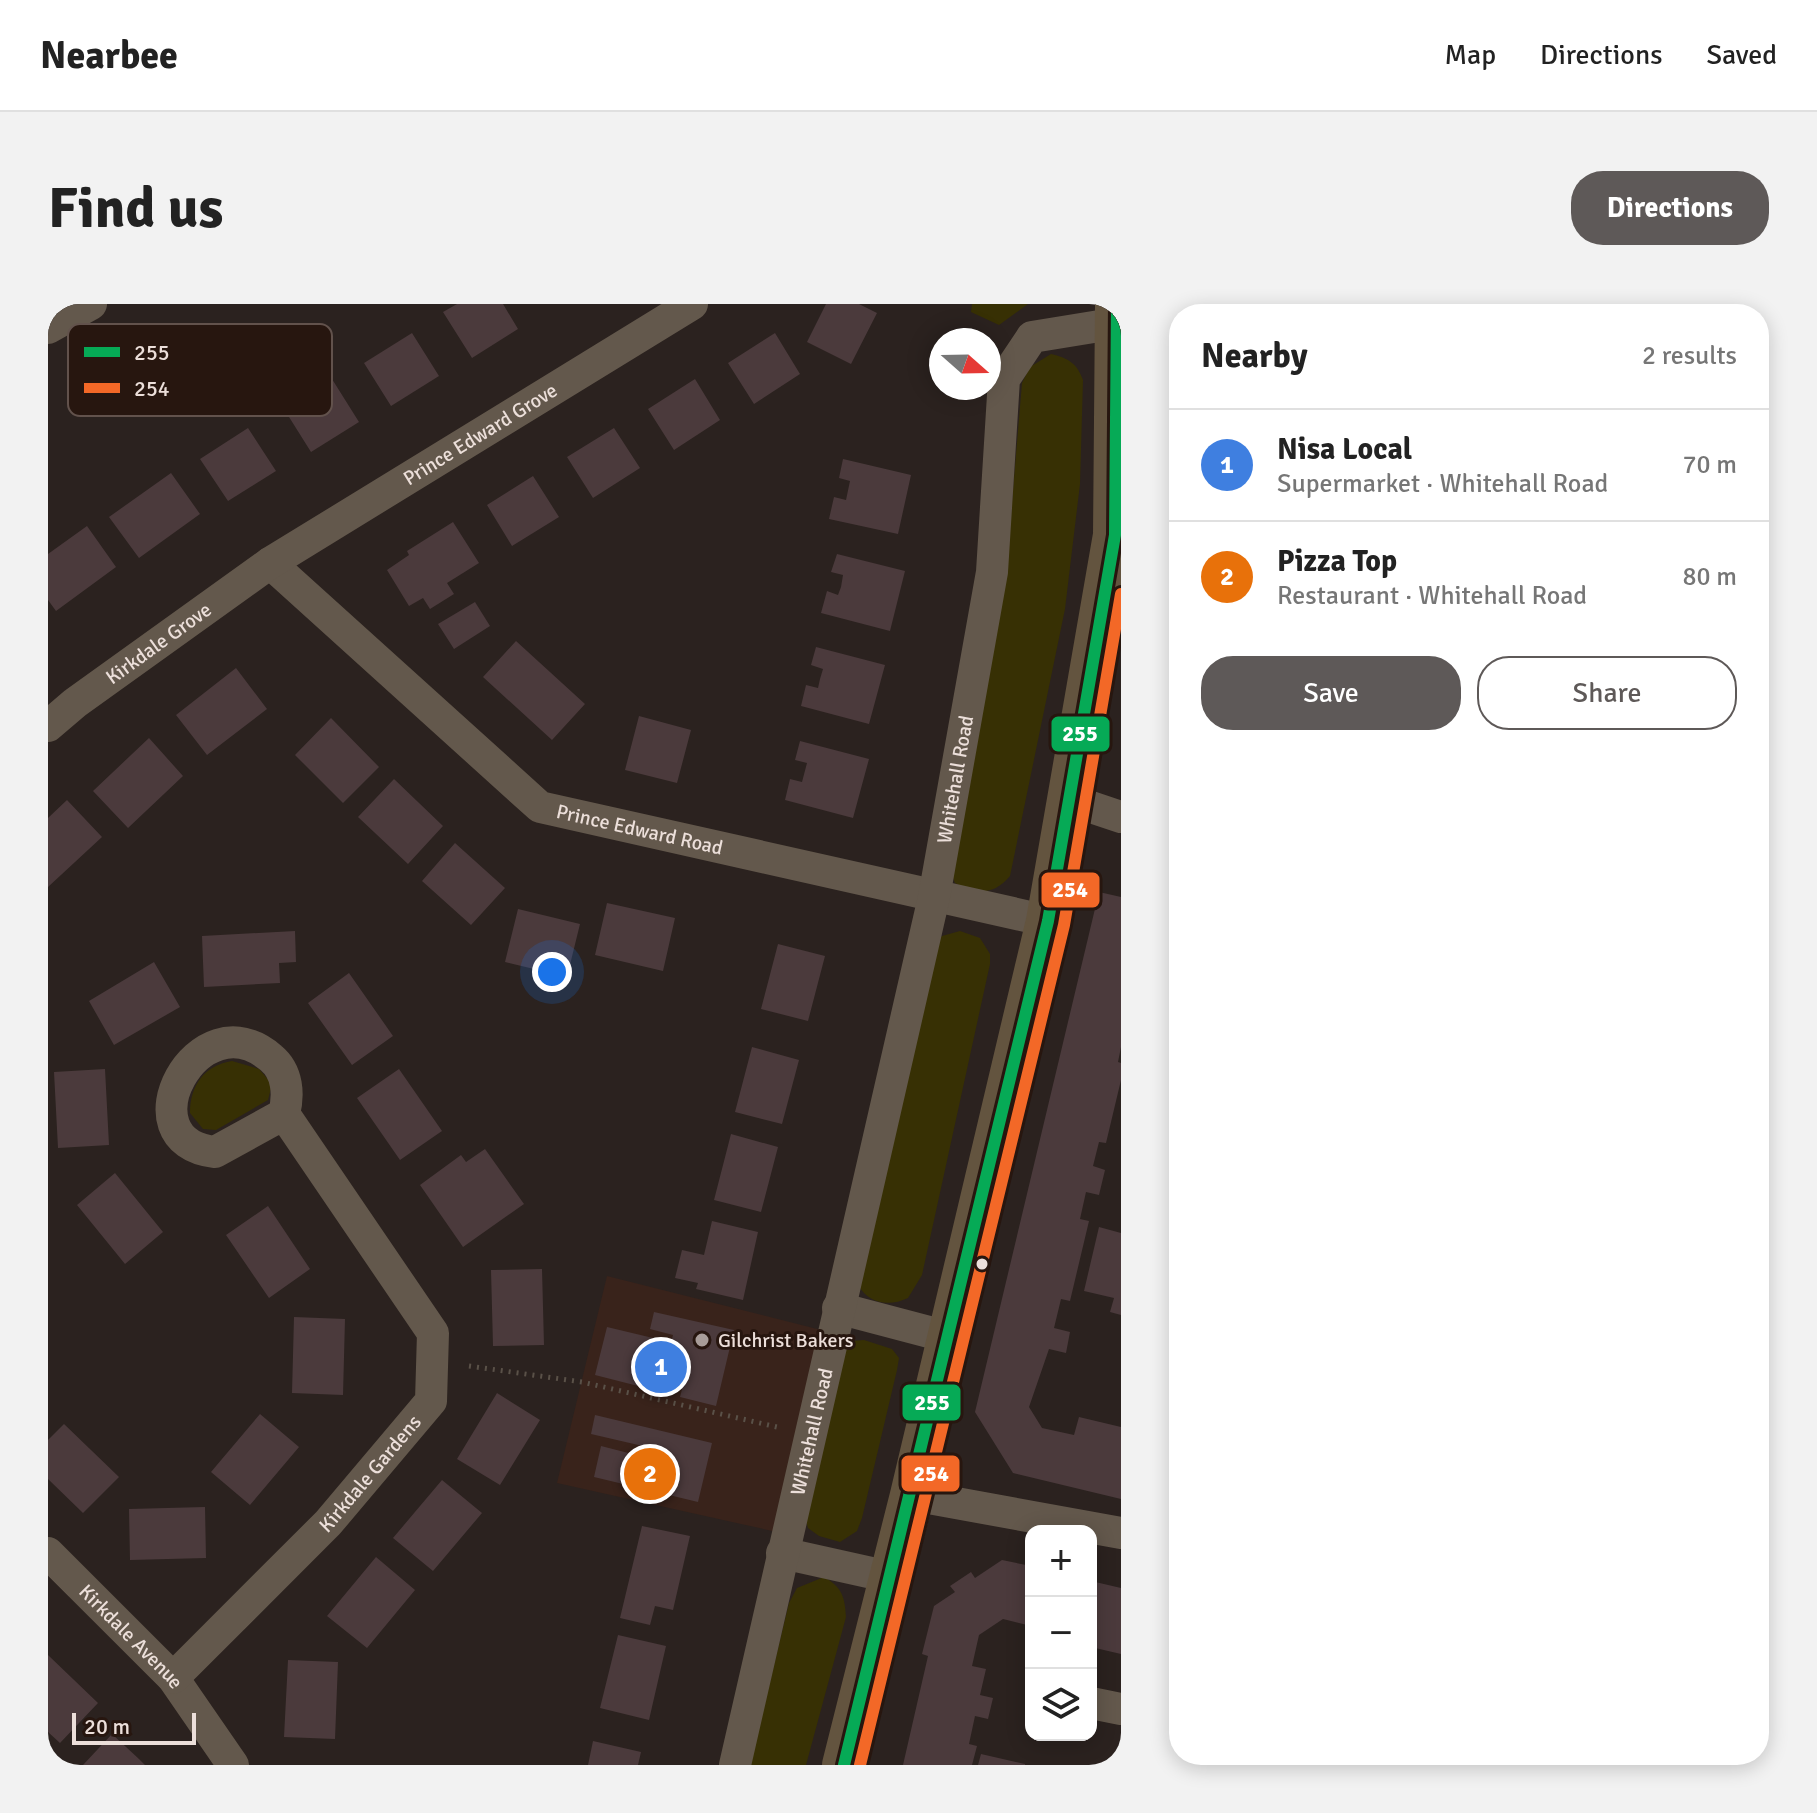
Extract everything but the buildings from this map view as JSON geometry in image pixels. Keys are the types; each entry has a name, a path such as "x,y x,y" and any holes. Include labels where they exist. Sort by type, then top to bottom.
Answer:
{"main road":[{"name":"Whitehall Road","path":"844,1765 912,1495 1048,921 1115,535 1118,314"}],"street":[{"path":"52,318 91,304"},
{"name":"Prince Edward Grove","path":"270,563 692,304"},
{"name":"Whitehall Road","path":"735,1765 934,897 992,572 1004,379 1032,337 1118,314"},
{"name":"Kirkdale Grove","path":"48,726 75,703 270,563"},
{"name":"Prince Edward Road","path":"270,563 540,807 1048,921"},
{"path":"1070,800 1121,817"},
{"name":"Kirkdale Gardens","path":"173,1678 328,1523 431,1401 433,1333 284,1114"},
{"path":"838,1308 948,1337"},
{"path":"912,1495 1121,1533"},
{"name":"Kirkdale Avenue","path":"48,1553 173,1678 233,1765"},
{"path":"782,1553 890,1577"},
{"path":"1097,1704 1121,1709"}],"path":[{"path":"432,1361 582,1382 809,1434"}],"shaded area":[{"path":"972,304 1028,304 999,325 971,312"},
{"path":"1051,354 1071,362 1083,380 1080,484 1065,609 1010,876 991,890 978,891 955,883 949,868 1006,574 1022,383 1030,367"},
{"path":"960,931 980,938 990,954 990,964 922,1275 908,1298 880,1302 868,1296 858,1285 937,942 942,936"},
{"path":"232,1061 259,1069 272,1084 268,1100 216,1130 203,1129 190,1113 196,1085 214,1067"},
{"path":"607,1276 833,1333 786,1534 557,1483"},
{"path":"864,1340 892,1349 899,1358 862,1518 857,1531 840,1542 819,1536 808,1528 805,1517 845,1347 852,1341"},
{"path":"824,1577 841,1593 846,1617 806,1765 750,1765 789,1603 797,1588"}],"transit line":[{"name":"255","path":"844,1765 1048,921 1115,535 1117,304"},
{"name":"254","path":"860,1765 1064,925 1121,594"}],"place":[{"name":"Gilchrist Bakers","path":"702,1340"},
{"name":"Nisa Local","path":"661,1367"},
{"name":"Pizza Top","path":"650,1474"}]}
